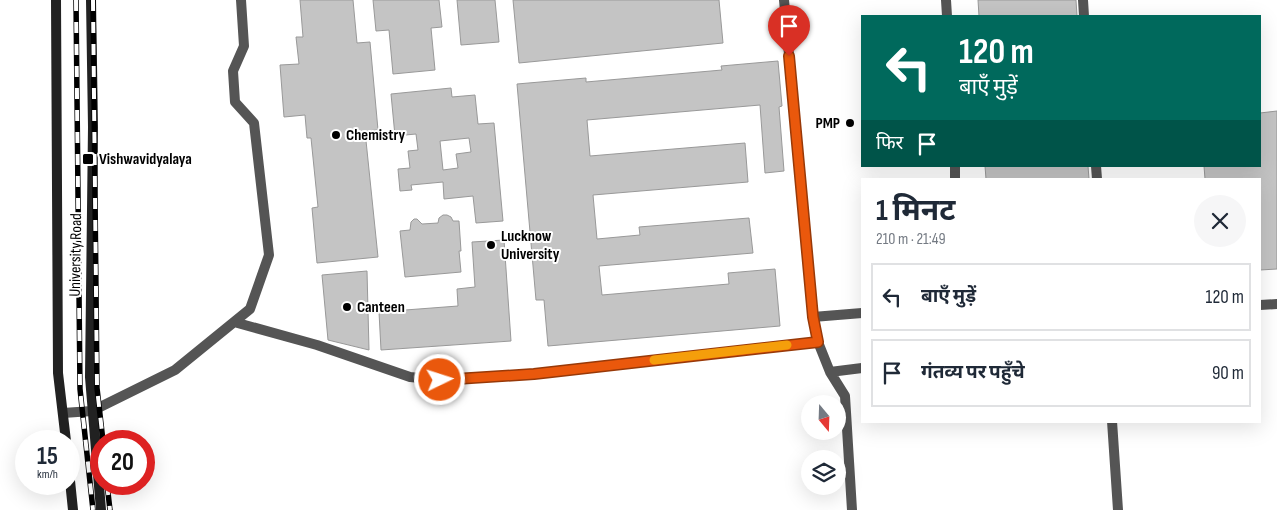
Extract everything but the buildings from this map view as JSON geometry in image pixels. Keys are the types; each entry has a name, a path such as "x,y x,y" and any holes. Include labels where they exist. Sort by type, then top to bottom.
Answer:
{"main road":[{"name":"University Road","path":"56,0 58,372 65,430"},
{"name":"University Road","path":"91,0 93,127 90,378 101,510"},
{"path":"71,495 73,510"}],"lane":[{"path":"63,414 92,410 176,370 250,309 269,255 254,123 235,102 232,71 244,46 242,0"},
{"path":"784,0 813,317 818,342 830,372 845,396 852,510"},
{"path":"946,0 947,15"},
{"path":"1083,0 1084,15"},
{"path":"1261,305 1277,304"},
{"path":"813,317 861,313"},
{"path":"234,322 316,345 410,377 440,380 534,374 818,342"},
{"path":"830,372 861,368"},
{"path":"1112,423 1118,510"}],"railway":[{"path":"76,0 80,389 93,510"},
{"path":"93,0 97,388 102,430"},
{"path":"108,495 110,510"}],"slow traffic":[{"path":"654,360 787,345"}],"place":[{"name":"PMP","path":"850,123"},
{"name":"Chemistry","path":"336,135"},
{"name":"Vishwavidyalaya","path":"88,159"},
{"name":"Lucknow University","path":"491,245"},
{"name":"Canteen","path":"347,307"}],"route":[{"path":"440,380 534,374 818,342 813,317 789,56"}]}
